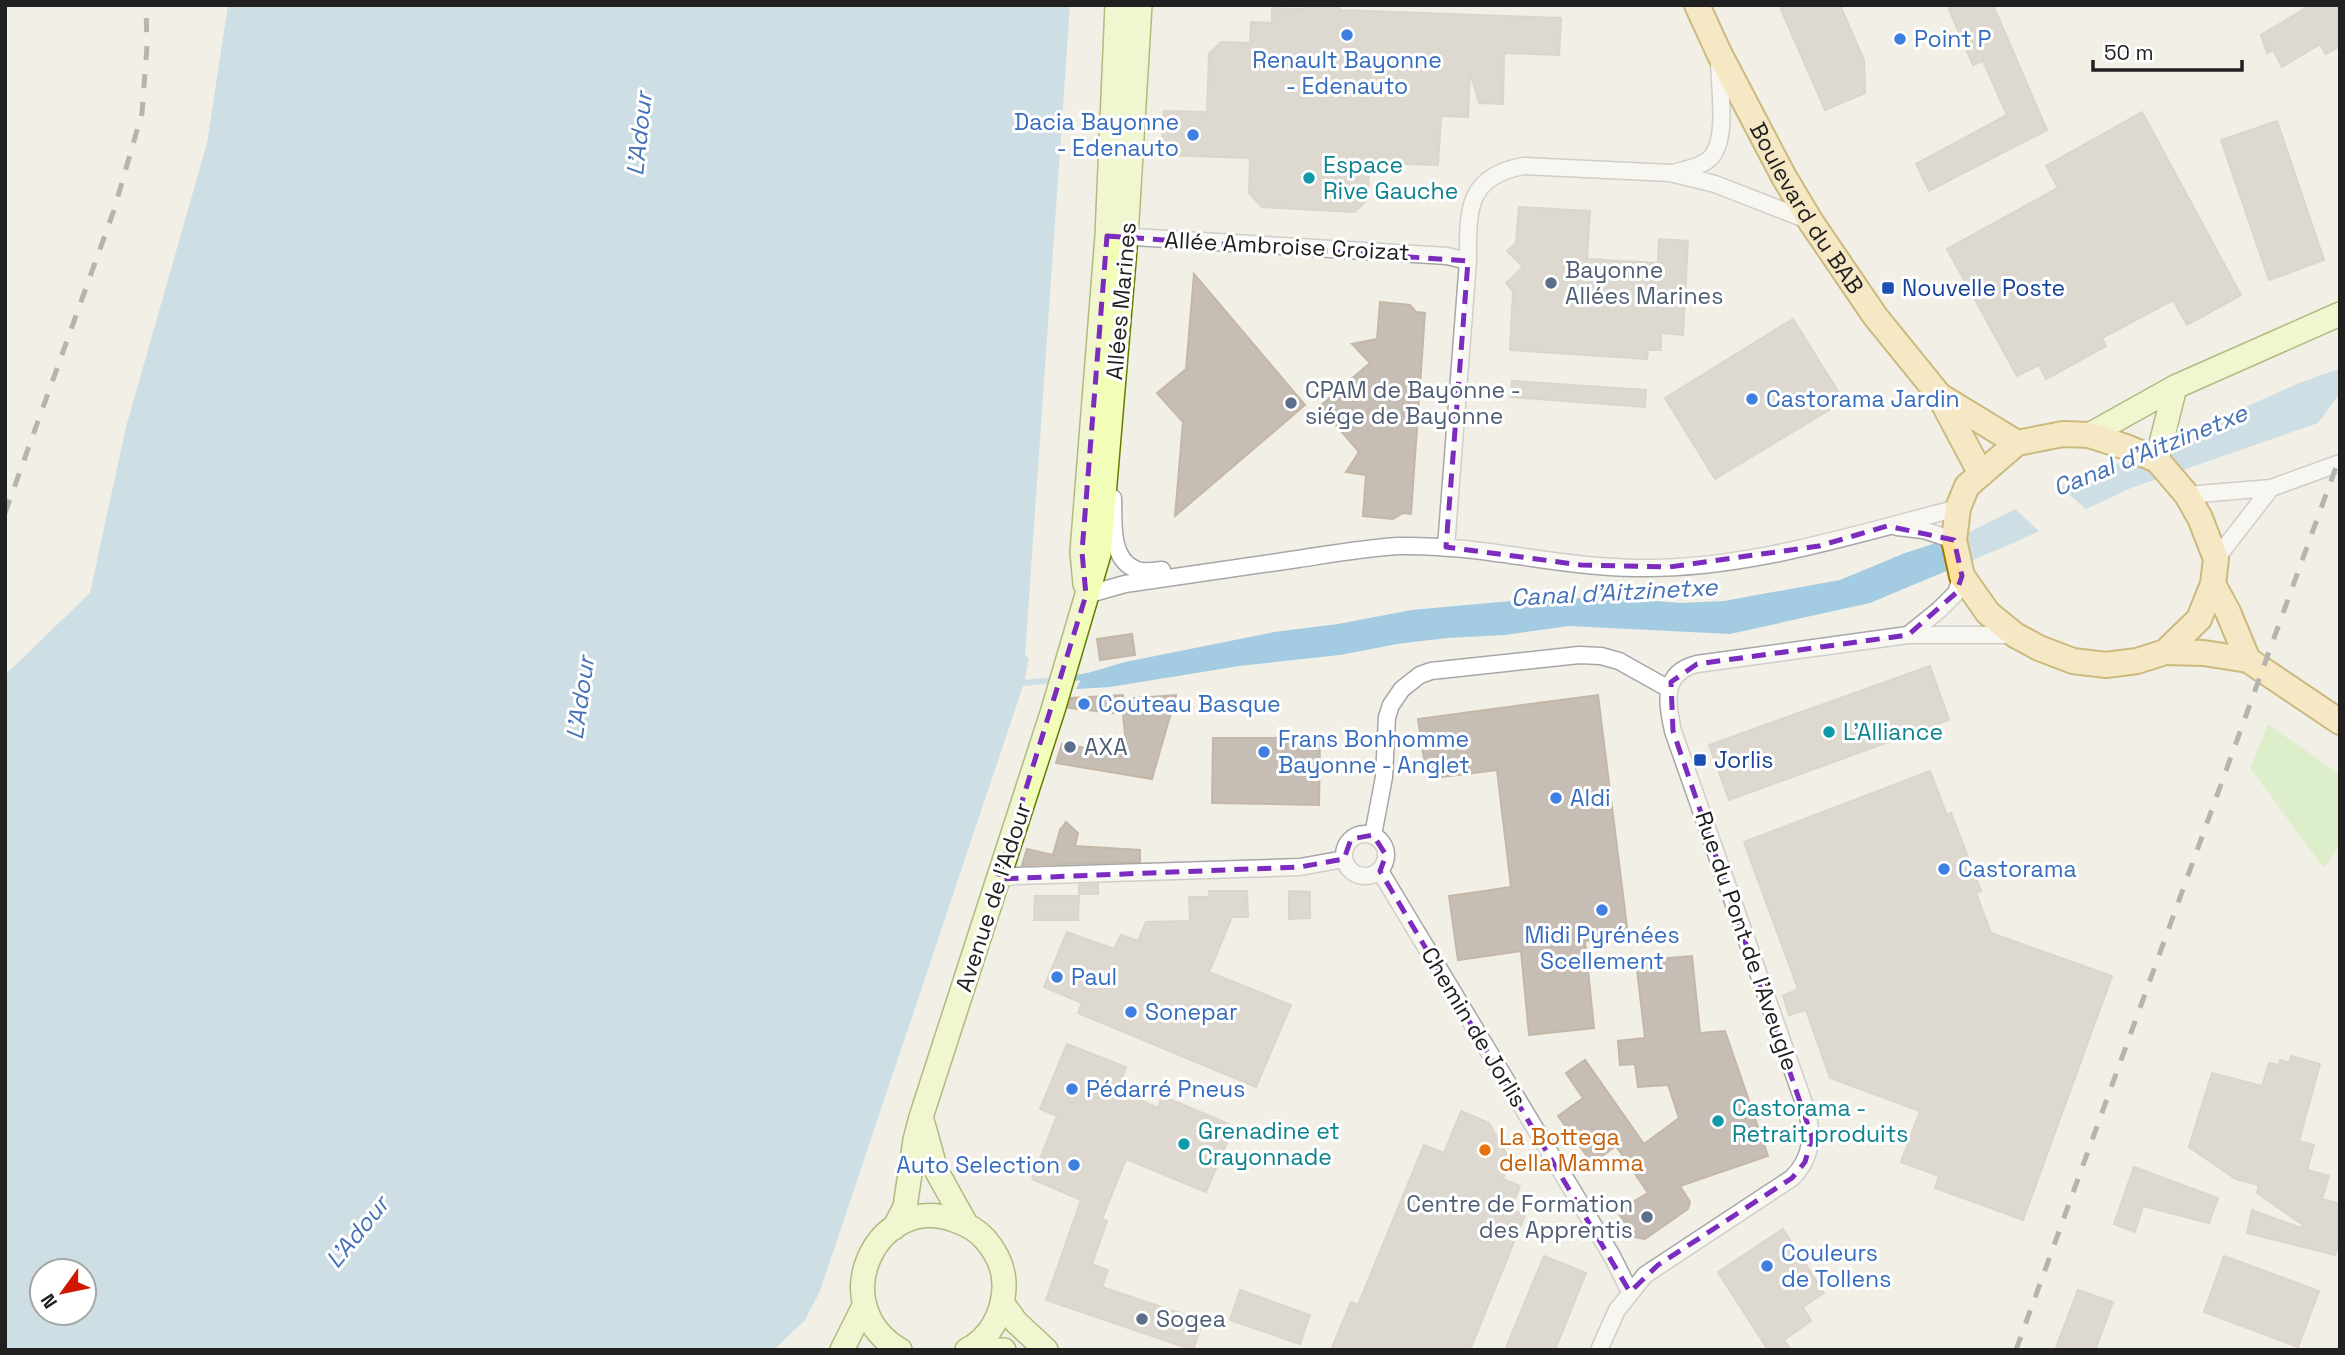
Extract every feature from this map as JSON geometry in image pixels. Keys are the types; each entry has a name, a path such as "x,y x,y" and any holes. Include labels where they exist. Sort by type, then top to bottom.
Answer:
{"main road":[{"name":"Allées Marines","path":"1065,671 1099,554 1111,425 1116,236 1117,5"},
{"name":"Allées Marines","path":"1086,594 1082,552 1140,5"},
{"name":"Boulevard du BAB","path":"1697,5 1718,53 1811,222 1875,316 1939,395 1981,474"},
{"path":"2089,435 2175,387 2340,314"},
{"path":"2157,460 2175,387"},
{"name":"Boulevard du BAB","path":"1939,395 2017,443"},
{"path":"2165,652 2199,618 2213,584 2216,559 2200,518 2187,495 2157,460 2089,435 2063,434 2017,443 1967,486 1958,508 1954,540 1962,576 1988,613 2015,635 2073,661 2106,665 2137,661 2165,652 2204,653 2248,660 2340,722"},
{"path":"2213,584 2248,660"},
{"name":"Avenue de l'Adour","path":"894,1228 905,1207 921,1117 1065,671"},
{"path":"921,1117 936,1170 966,1224"},
{"path":"900,1350 879,1334 864,1306 862,1292 865,1266 880,1239 894,1228 911,1219 929,1216 948,1217 966,1224 981,1235 998,1258 1004,1285 1003,1304 996,1321 985,1336 969,1349"},
{"path":"1003,1304 1016,1322 1046,1350"},
{"path":"842,1350 864,1306"},
{"path":"969,1349 1004,1350"}],"street":[{"path":"1670,173 1698,167 1711,158 1719,146 1721,128 1718,53"},
{"path":"1446,547 1468,261 1468,213 1473,198 1488,181 1508,169 1545,166 1670,173 1715,184 1811,222"},
{"name":"Allée Ambroise Croizat","path":"1116,236 1447,256 1468,261"},
{"path":"1111,425 1114,540 1125,562 1136,570 1224,570"},
{"path":"2187,495 2218,495 2271,488 2340,463"},
{"path":"2216,559 2271,488"},
{"path":"1086,594 1112,586 1378,548 1446,547 1581,565 1649,568 1713,562 1846,539 1958,508"},
{"path":"1887,526 1923,530 1954,540"},
{"path":"1908,635 1956,593 1962,576"},
{"path":"1373,835 1384,777 1387,718 1391,705 1402,689 1420,675 1431,671 1578,655 1601,656 1619,661 1669,689 1677,674 1686,667 1697,664 1908,635 2015,635"},
{"name":"Rue du Pont de l'Aveugle","path":"1599,1350 1618,1310 1645,1275 1791,1178 1805,1162 1812,1137 1805,1106 1673,730 1669,689"},
{"path":"1358,835 1373,835 1385,847 1386,855 1380,871 1373,876 1359,876 1347,868 1343,852 1351,839 1358,835"},
{"path":"998,879 1016,876 1300,867 1343,859"},
{"name":"Chemin de Jorlis","path":"1380,871 1612,1256 1630,1292"}],"highlighted area":[{"path":"1107,236 1468,261 1446,547 1581,565 1669,567 1819,546 1887,526 1954,540 1962,576 1956,593 1908,635 1697,664 1671,682 1673,731 1812,1137 1805,1162 1792,1178 1658,1265 1630,1292 1380,871 1386,855 1373,835 1351,839 1344,859 1300,867 998,879 1086,595 1082,552"}],"green space":[{"path":"2268,724 2340,775 2340,845 2324,868 2250,768"}],"water":[{"name":"L'Adour","path":"228,5 1070,5 1025,656 1029,658 1024,683 820,1291 805,1320 774,1350 5,1350 5,675 90,593 126,427 207,143"},
{"path":"2339,369 2340,393 2318,423 2131,488 2018,541 1870,603 1730,634 1569,626 1505,635 1397,644 1340,655 1239,666 1110,687 1076,689 1084,674 1125,662 1274,632 1338,624 1411,610 1511,601 1604,597 1680,603 1724,601 1840,580 1905,553 1967,533 2066,484 2132,458 2299,383"}],"pier":[{"path":"2058,484 2090,513 2042,534 2012,506"}],"building":[{"path":"1304,5 1340,5 1340,10 1561,18 1559,55 1504,53 1503,104 1479,103 1470,72 1468,117 1441,116 1438,165 1369,163 1368,199 1355,212 1262,207 1249,193 1250,158 1161,155 1164,111 1207,112 1209,54 1221,42 1250,43 1251,22 1272,23 1272,8 1304,9"},
{"path":"1779,5 1840,5 1864,60 1865,93 1825,110"},
{"path":"1947,5 1993,5 2047,130 1929,191 1916,164 2007,115 1983,61 1973,65"},
{"path":"2311,5 2340,5 2340,46 2326,54 2320,44 2282,67 2273,50 2267,53 2261,35"},
{"path":"2142,112 2241,295 2187,325 2173,300 2102,338 2106,346 2046,379 2039,365 2017,376 1947,249 2058,188 2046,166"},
{"path":"2277,121 2324,260 2269,280 2221,140"},
{"name":"Bayonne Allées Marines","path":"1519,207 1590,211 1587,259 1658,263 1659,239 1688,241 1683,335 1661,333 1661,350 1648,350 1647,359 1510,350 1513,291 1506,283 1523,267 1507,251 1516,243"},
{"path":"1194,274 1305,405 1175,516 1183,422 1157,393 1186,369"},
{"path":"1380,302 1410,305 1416,312 1425,313 1411,514 1403,513 1393,519 1363,516 1366,475 1346,472 1359,452 1320,406 1370,363 1352,344 1377,339"},
{"path":"1793,319 1844,401 1715,479 1665,398"},
{"path":"1512,381 1646,390 1645,407 1511,397"},
{"path":"1132,634 1135,655 1100,660 1097,639"},
{"name":"L'Alliance","path":"1930,666 1949,720 1729,800 1709,745"},
{"path":"1123,695 1123,699 1176,695 1152,779 1056,763 1062,744 1127,755 1123,714 1068,708 1071,698"},
{"path":"1598,695 1628,935 1585,941 1594,1028 1529,1035 1521,951 1458,960 1449,896 1511,887 1497,770 1427,779 1418,719"},
{"path":"1213,738 1320,738 1319,805 1212,803"},
{"path":"1930,771 1947,815 1951,813 1981,891 1976,893 1991,933 2112,976 2023,1220 1935,1188 1939,1176 1901,1162 1920,1111 1830,1078 1806,1010 1789,1015 1783,996 1798,989 1744,842"},
{"path":"1066,822 1078,833 1075,846 1140,850 1140,862 1022,865 1027,849 1053,855 1060,830"},
{"path":"1098,884 1098,894 1079,894 1079,885"},
{"path":"1209,891 1247,891 1248,917 1232,917 1209,972 1291,1005 1256,1087 1078,1013 1082,1003 1044,987 1067,932 1114,949 1121,935 1138,941 1146,922 1190,921 1189,897 1209,897"},
{"path":"1289,891 1310,892 1310,918 1289,919"},
{"path":"1035,896 1079,896 1078,920 1034,920"},
{"path":"1692,956 1700,1033 1725,1031 1768,1156 1680,1186 1690,1202 1688,1209 1645,1239 1634,1237 1617,1211 1648,1193 1616,1146 1592,1163 1558,1116 1583,1098 1566,1073 1585,1060 1644,1144 1679,1118 1668,1085 1638,1087 1635,1064 1620,1065 1618,1041 1645,1038 1636,961"},
{"path":"1067,1044 1126,1067 1118,1090 1158,1108 1162,1096 1234,1126 1206,1192 1126,1159 1102,1219 1107,1221 1092,1264 1108,1270 1102,1287 1203,1321 1193,1350 1046,1300 1081,1200 1032,1179 1057,1116 1040,1109"},
{"path":"2291,1056 2320,1064 2299,1141 2314,1145 2307,1170 2329,1176 2322,1199 2340,1204 2340,1239 2335,1255 2247,1233 2252,1210 2301,1228 2303,1225 2257,1193 2259,1185 2236,1179 2189,1147 2212,1073 2262,1086 2269,1063 2279,1065 2280,1060 2289,1063"},
{"path":"1461,1111 1489,1123 1507,1155 1502,1166 1507,1168 1503,1179 1520,1186 1511,1209 1525,1215 1470,1350 1331,1350 1351,1302 1358,1305 1424,1145 1444,1153"},
{"path":"2134,1167 2218,1198 2209,1223 2143,1206 2135,1232 2114,1224"},
{"path":"1783,1229 1824,1293 1803,1307 1811,1321 1784,1340 1791,1350 1768,1350 1718,1272"},
{"path":"1544,1256 1586,1273 1555,1350 1505,1350"},
{"path":"2224,1256 2319,1291 2298,1347 2204,1312"},
{"path":"1240,1290 1310,1315 1300,1344 1230,1320"},
{"path":"2078,1290 2113,1302 2095,1350 2055,1350"}],"waterway":[{"name":"Canal d'Aitzinetxe","path":"1066,679 1090,676"},
{"name":"Canal d'Aitzinetxe","path":"1024,683 1055,680"}],"railway":[{"path":"5,513 114,210 142,113 147,46 146,5"},
{"path":"2016,1350 2340,456"}],"place":[{"name":"Renault Bayonne - Edenauto","path":"1347,35"},
{"name":"Point P","path":"1900,39"},
{"name":"Dacia Bayonne - Edenauto","path":"1193,135"},
{"name":"Espace Rive Gauche","path":"1309,178"},
{"name":"Bayonne Allées Marines","path":"1551,283"},
{"name":"Nouvelle Poste","path":"1888,288"},
{"name":"Castorama Jardin","path":"1752,399"},
{"name":"CPAM de Bayonne - siége de Bayonne","path":"1291,403"},
{"name":"Couteau Basque","path":"1084,704"},
{"name":"L'Alliance","path":"1829,732"},
{"name":"AXA","path":"1070,747"},
{"name":"Frans Bonhomme Bayonne - Anglet","path":"1264,752"},
{"name":"Jorlis","path":"1700,760"},
{"name":"Aldi","path":"1556,798"},
{"name":"Castorama","path":"1944,869"},
{"name":"Midi Pyrénées Scellement","path":"1602,910"},
{"name":"Paul","path":"1057,977"},
{"name":"Sonepar","path":"1131,1012"},
{"name":"Pédarré Pneus","path":"1072,1089"},
{"name":"Castorama - Retrait produits","path":"1718,1121"},
{"name":"Grenadine et Crayonnade","path":"1184,1144"},
{"name":"La Bottega della Mamma","path":"1485,1150"},
{"name":"Auto Selection","path":"1074,1165"},
{"name":"Centre de Formation des Apprentis","path":"1647,1217"},
{"name":"Couleurs de Tollens","path":"1767,1266"},
{"name":"Sogea","path":"1142,1319"}]}
